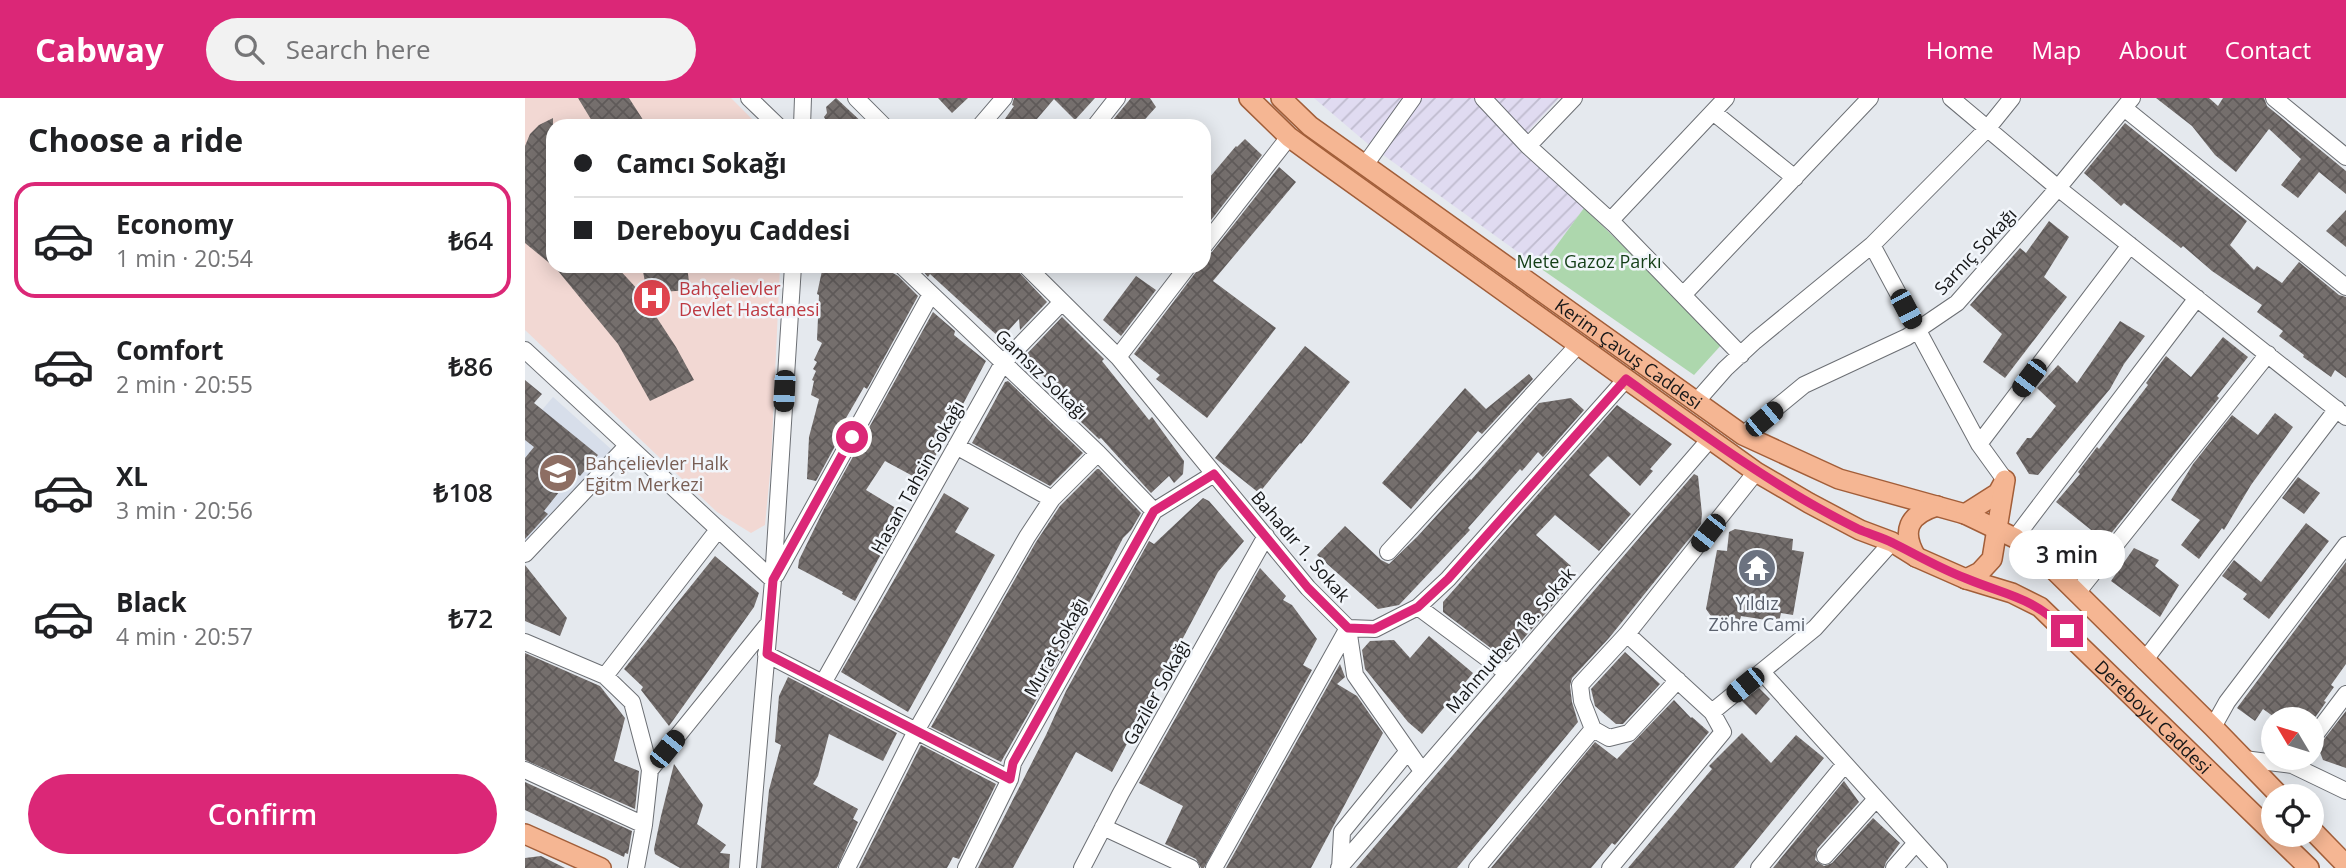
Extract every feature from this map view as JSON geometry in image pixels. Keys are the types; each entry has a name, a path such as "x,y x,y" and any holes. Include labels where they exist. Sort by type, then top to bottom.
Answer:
{"main road":[{"name":"Kerim Çavuş Caddesi","path":"1249,98 1289,136 1756,472 1860,530 1892,542 1916,557"},
{"name":"Kerim Çavuş Caddesi","path":"1280,98 1310,126 1743,435 1839,479 1965,514 2006,534"},
{"path":"1966,579 1987,566 2006,534 2005,480"},
{"path":"1965,514 1998,493 2005,480"},
{"path":"1916,557 1910,546 1908,528 1918,513 1937,506"},
{"name":"Dereboyu Caddesi","path":"2006,534 2039,557 2077,593 2268,784"},
{"name":"Dereboyu Caddesi","path":"1916,557 1966,579 2012,593 2040,607 2261,821"},
{"path":"528,840 601,868"},
{"path":"2324,842 2346,865"},
{"name":"Dereboyu Caddesi","path":"2287,847 2309,868"}],"street":[{"path":"749,98 771,119"},
{"path":"802,119 803,98"},
{"path":"856,98 877,119"},
{"path":"986,119 1003,98"},
{"path":"1100,119 1117,98"},
{"path":"1365,165 1413,98"},
{"path":"1483,98 1528,146 1611,220 1741,355"},
{"path":"1528,146 1574,98"},
{"path":"1611,220 1726,98"},
{"path":"1683,295 1870,98"},
{"path":"1951,98 2058,188 2341,413 2144,662"},
{"path":"1696,402 1741,355 1872,245 1987,129 2012,98"},
{"path":"2274,98 2346,157"},
{"path":"2128,103 2346,286"},
{"name":"Sarnıç Sokağı","path":"1743,435 1804,385 1917,330 1957,303 2128,103"},
{"path":"1713,112 1795,178"},
{"path":"1211,237 1289,136"},
{"path":"1872,245 1979,444 2005,480"},
{"path":"1979,444 2130,245"},
{"path":"748,868 773,580 793,273"},
{"name":"Gamsız Sokağı","path":"909,273 1098,453 1154,511"},
{"name":"Bahadır 1. Sokak","path":"1033,273 1118,356 1308,588 1348,628 1374,629 1418,607 1448,579 1626,379"},
{"path":"1118,356 1183,273"},
{"path":"773,580 931,294"},
{"path":"2006,534 2197,299"},
{"name":"Hasan Tahsin Sokağı","path":"823,683 1003,363 1062,302"},
{"path":"1388,552 1579,344"},
{"path":"525,350 717,531 773,580"},
{"path":"2077,593 2268,354"},
{"name":"Mahmutbey 18. Sokak","path":"1340,868 1710,439"},
{"path":"525,554 627,446"},
{"path":"956,446 1052,499"},
{"path":"847,868 916,731 1027,537 1052,499 1098,453"},
{"path":"1678,680 1629,733 1609,738 1593,729 1582,701 1580,685 1627,634 1756,472"},
{"name":"Murat Sokağı","path":"966,868 1010,779 1013,763 1154,511 1214,474"},
{"path":"605,676 717,531"},
{"name":"Gaziler Sokağı","path":"1082,868 1266,536"},
{"path":"1712,712 1815,628 1892,542"},
{"path":"2213,727 2227,702 2346,545"},
{"path":"1418,607 1507,673"},
{"path":"650,771 769,623"},
{"path":"1348,628 1355,675 1422,771"},
{"path":"1214,868 1348,628"},
{"path":"1610,868 1723,732 1712,712 1627,634"},
{"path":"525,642 605,676 632,702 650,771 636,868"},
{"path":"767,654 1010,779"},
{"path":"1762,671 1939,868"},
{"path":"2324,723 2346,694"},
{"path":"1478,868 1593,729"},
{"name":"Mahmutbey 18. Sokak","path":"1340,868 1342,832 1408,751"},
{"path":"2244,759 2261,760"},
{"path":"1759,868 1845,764"},
{"path":"525,770 644,825"},
{"path":"2310,770 2346,791"},
{"path":"1825,856 1876,799"},
{"path":"1103,827 1191,868"},
{"path":"1894,868 1916,843"}],"shaded area":[{"name":"Bahçelievler Devlet Hastanesi","path":"525,98 731,98 752,119 546,119 546,273 780,273 771,463 765,525 751,533 717,512 525,330"},
{"path":"1314,98 1559,98 1530,129 1518,149 1584,208 1540,268 1368,144"},
{"path":"553,397 612,450 530,544 525,540 525,430"}],"green space":[{"name":"Mete Gazoz Parkı","path":"1584,208 1723,343 1694,375 1540,268"}],"building":[{"path":"578,98 629,98 642,119 591,119"},
{"path":"836,98 858,119 825,119 826,107"},
{"path":"938,98 968,98 952,113"},
{"path":"1014,98 1095,98 1076,119 1054,99 1037,119 1005,119 1014,106"},
{"path":"1131,98 1150,98 1156,107 1145,119 1114,119"},
{"path":"2156,98 2209,98 2218,106 2223,98 2264,98 2267,106 2346,171 2346,194 2319,172 2298,198 2281,185 2301,159 2269,129 2236,172 2215,155 2192,126"},
{"path":"546,122 546,260 525,243 525,146 530,134"},
{"path":"2125,123 2247,221 2230,245 2254,270 2257,266 2282,283 2299,262 2339,295 2346,297 2346,378 2335,370 2331,377 2303,357 2304,355 2279,336 2283,331 2257,312 2262,305 2212,271 2124,203 2121,206 2084,173"},
{"path":"1245,139 1262,155 1211,220 1211,176"},
{"path":"1279,167 1296,182 1213,281 1276,328 1207,418 1156,379 1160,375 1134,354 1195,273 1211,273 1212,252"},
{"path":"2346,210 2346,247 2326,231"},
{"path":"2049,221 2069,237 2044,277 2067,297 2005,378 1983,362 2002,334 1970,305 2020,248 2026,253"},
{"path":"560,273 622,273 640,292 694,380 650,401 618,344"},
{"path":"643,273 688,273 690,290 647,293"},
{"path":"822,273 893,273 918,296 867,389 864,387 842,425 846,426 816,481 807,479 809,437 819,399 811,395 816,371 813,369 817,362 814,360 822,343 817,340 817,294"},
{"path":"924,273 1020,273 1047,302 1020,330 1019,319 1001,339 930,274 928,277"},
{"path":"1136,276 1156,290 1121,336 1103,320"},
{"path":"933,312 955,331 954,335 986,361 922,481 885,461 866,490 904,513 855,601 798,568 799,560 824,509"},
{"path":"1062,317 1104,359 1102,361 1149,420 1152,417 1184,461 1183,474 1174,483 1169,476 1151,493 1101,438 1062,404 1066,401 1048,380 1023,358"},
{"path":"2120,321 2145,336 2110,389 2038,475 2029,474 2016,453 2056,406 2037,388 2058,365 2077,383"},
{"path":"2223,337 2248,357 2217,396 2219,398 2105,541 2056,502 2148,385 2146,383 2166,356 2191,377"},
{"path":"1305,346 1350,382 1259,493 1215,458"},
{"path":"1529,374 1533,379 1482,434 1478,431 1411,509 1382,483 1465,388 1486,409"},
{"path":"525,380 542,394 534,403 598,455 580,476 575,472 544,511 548,514 525,539 525,458 534,447 525,440"},
{"path":"1008,381 1083,453 1050,486 972,443"},
{"path":"1571,398 1584,410 1543,457 1538,452 1522,471 1520,469 1468,528 1470,530 1399,605 1378,609 1317,555 1345,526 1381,560 1389,564 1471,480 1539,403"},
{"path":"1617,405 1672,444 1650,469 1653,471 1640,486 1608,456 1589,475 1631,514 1599,551 1555,515 1536,535 1571,566 1554,587 1564,592 1510,654 1500,655 1443,612 1443,602"},
{"path":"2275,413 2293,427 2251,485 2224,530 2222,528 2199,559 2181,545 2200,520 2171,500 2193,464 2232,415 2258,435"},
{"path":"1097,469 1141,513 1123,538 1059,660 1001,762 931,727 1036,542 1060,506"},
{"path":"1694,474 1698,476 1701,524 1609,638 1572,678 1572,702 1578,722 1457,868 1356,868"},
{"path":"2298,477 2320,493 2304,514 2282,498"},
{"path":"944,493 969,508 955,532 995,555 908,712 841,672"},
{"path":"1203,498 1209,501 1244,541 1218,572 1112,772 1076,752 1013,868 978,868 1066,691 1149,541 1154,544"},
{"path":"2306,523 2329,541 2269,619 2243,599 2247,594 2222,576 2234,560 2261,582"},
{"name":"Yıldız Zöhre Cami","path":"1735,529 1793,539 1792,550 1804,552 1793,615 1781,613 1779,622 1741,616 1739,623 1713,619 1706,609 1717,550 1727,551 1729,532"},
{"path":"2134,548 2159,560 2155,566 2179,585 2160,617 2111,581"},
{"path":"715,556 759,593 754,607 669,726 641,690 643,687 624,669"},
{"path":"2346,562 2346,664 2331,685 2334,687 2322,707 2261,707 2255,721 2237,708"},
{"path":"525,565 567,618 560,636 525,621"},
{"path":"1260,568 1286,596 1283,600 1292,605 1317,639 1303,665 1312,670 1204,868 1201,868 1196,859 1165,844 1183,806 1139,783"},
{"path":"1429,636 1473,673 1422,734 1408,722 1365,669 1362,650 1370,641 1394,640 1410,658"},
{"path":"1625,652 1660,684 1623,724 1616,724 1595,706 1591,689"},
{"path":"525,653 600,686 625,718 614,761 639,771 635,809 525,760"},
{"path":"1340,664 1345,677 1337,684 1357,696 1383,733 1311,868 1226,868"},
{"path":"788,677 897,733 883,761 829,734 818,776 813,784 858,809 853,819 858,822 837,868 761,868 769,790 781,745 775,742 779,696"},
{"path":"1759,688 1770,699 1756,715 1742,701"},
{"path":"1674,700 1709,732 1615,845 1612,843 1591,868 1491,868 1595,742 1617,759"},
{"path":"2346,711 2346,768 2324,760 2324,739"},
{"path":"1742,733 1771,763 1796,735 1824,758 1734,868 1628,868 1712,769 1709,766"},
{"path":"921,745 996,784 959,859 953,857 947,868 859,868"},
{"path":"674,764 703,805 697,824 726,845 720,853 730,854 729,868 680,868 655,854"},
{"path":"1844,781 1859,802 1817,849 1815,860 1824,866 1832,863 1873,818 1900,843 1884,868 1773,868"},
{"path":"525,782 632,831 628,854 625,853 624,857 525,810"},
{"path":"541,856 565,868 525,868 525,858"}],"place":[{"name":"Bahçelievler Devlet Hastanesi","path":"652,298"},
{"name":"Bahçelievler Halk Eğitm Merkezi","path":"558,473"},
{"name":"Yıldız Zöhre Cami","path":"1757,568"}],"route":[{"path":"852,437 773,580 767,654 1010,779 1013,763 1154,511 1214,474 1308,588 1348,628 1374,629 1418,607 1448,579 1626,379 1756,472 1809,503 1860,530 1892,542 1916,557 1966,579 2012,593 2040,607 2067,631"}]}
